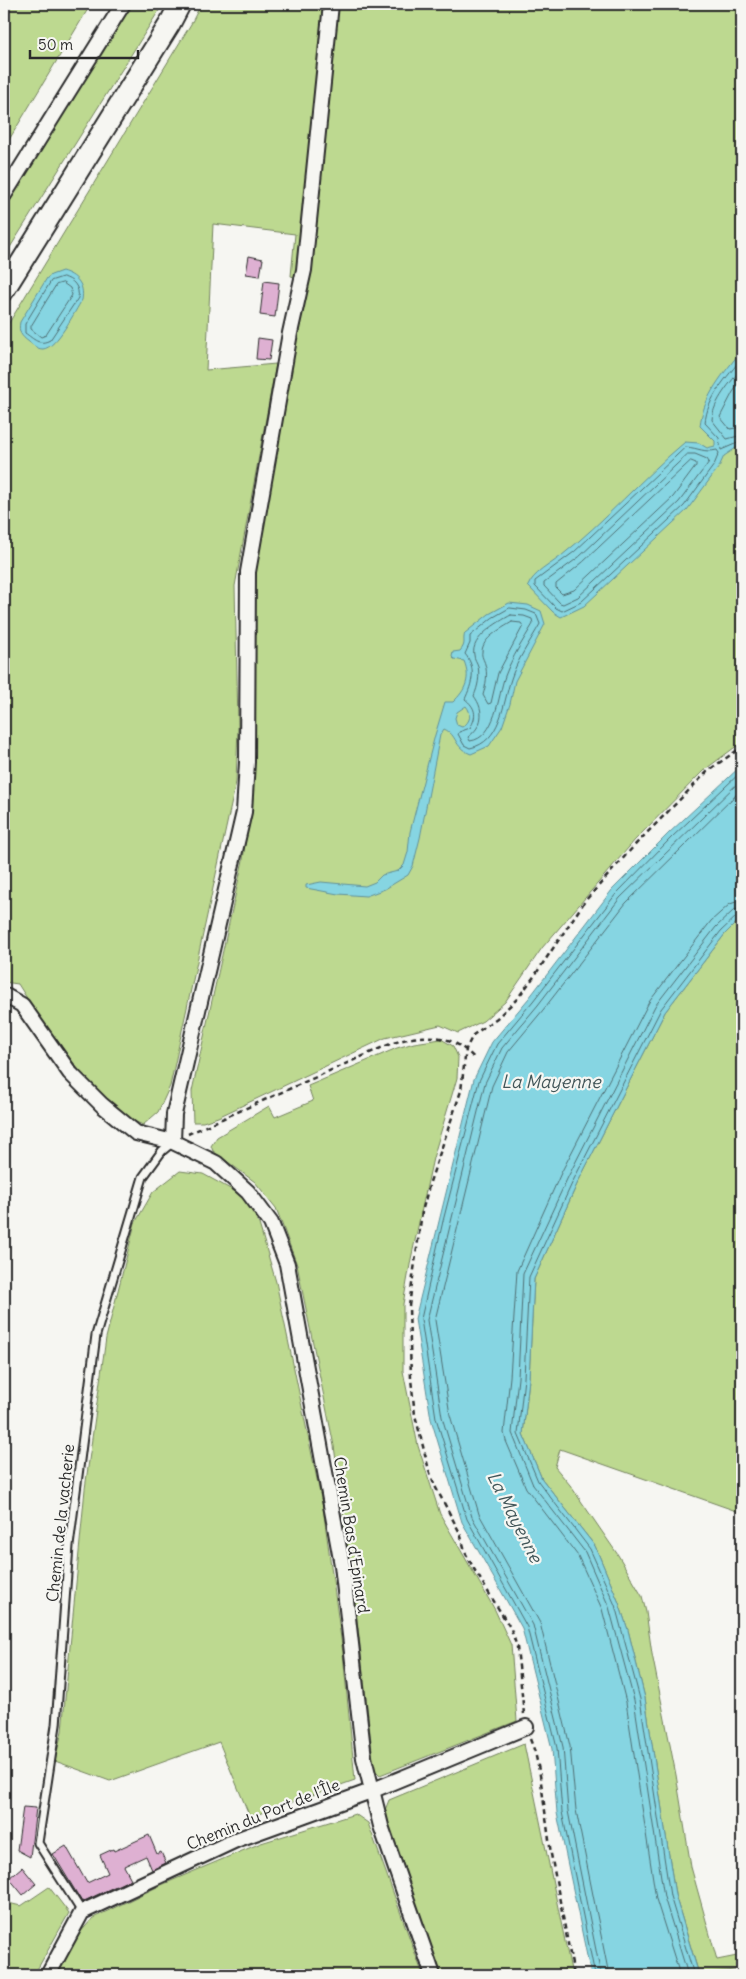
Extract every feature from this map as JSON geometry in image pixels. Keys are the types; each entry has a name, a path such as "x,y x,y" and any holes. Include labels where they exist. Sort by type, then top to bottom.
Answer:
{"main road":[{"path":"4,290 169,25 180,4"}],"street":[{"path":"4,195 123,4"},
{"path":"173,1142 174,1114 244,812 248,762 248,572 290,333 304,270 331,4"},
{"name":"Chemin Bas d'Epinard","path":"4,995 22,1005 70,1073 102,1105 136,1133 173,1142 216,1163 248,1192 271,1224 287,1264 342,1565 364,1758 371,1791 381,1826 433,1975"},
{"name":"Chemin du Port de l'Île","path":"82,1912 236,1840 371,1791 526,1726"},
{"path":"48,1975 82,1912"}],"lane":[{"name":"Chemin de la vacherie","path":"82,1912 38,1843 56,1725 71,1536 96,1335 142,1177 162,1151 173,1142"}],"path":[{"path":"574,1975 550,1854 540,1775 535,1752 526,1726 517,1647 511,1629 466,1554 460,1533 428,1470 415,1416 411,1379 409,1306 422,1212 430,1182 461,1091 466,1049 473,1035 497,1018 516,999 597,886 699,780 742,747"},
{"path":"173,1142 390,1044 409,1038 443,1038 457,1042 475,1059"}],"green space":[{"path":"4,4 91,4 4,148"},
{"path":"132,4 163,4 4,257 4,209 29,166"},
{"path":"201,4 742,4 742,742 703,771 635,840 542,948 505,1002 483,1021 458,1033 440,1025 385,1038 218,1117 203,1122 193,1122 192,1091 243,860 253,781 256,545 304,280 291,276 295,234 213,224 206,370 276,364 235,586 238,726 236,782 170,1086 158,1112 143,1125 127,1118 82,1074 35,1011 18,984 4,982 4,331 191,24"},
{"path":"742,917 742,1513 560,1449 555,1467 570,1485 618,1555 642,1596 676,1775 691,1867 717,1960 742,1955 742,1969 699,1974 675,1895 645,1698 628,1630 595,1546 542,1479 523,1434 529,1379 534,1279 578,1182 665,1012 725,934"},
{"path":"441,1039 453,1046 458,1057 457,1078 433,1158 411,1259 403,1304 403,1371 418,1446 440,1514 495,1610 511,1645 517,1721 380,1775 375,1770 373,1759 354,1593 334,1446 297,1265 276,1208 255,1182 213,1151 211,1146 217,1137 269,1106 275,1117 313,1101 308,1086 397,1048"},
{"path":"180,1171 203,1174 245,1197 259,1224 276,1282 323,1508 343,1653 355,1780 250,1817 219,1742 110,1781 55,1761 62,1731 85,1489 106,1338 135,1223 153,1192"},
{"path":"524,1744 572,1975 442,1975 391,1837 385,1810 389,1800"},
{"path":"355,1814 368,1823 423,1975 52,1975 68,1946 93,1918 159,1886 261,1843"},
{"path":"49,1887 69,1913 34,1975 4,1975 4,1902 21,1906"}],"water":[{"path":"62,271 71,275 81,285 82,300 60,336 48,347 39,348 22,336 19,328 20,322 47,278"},
{"path":"742,350 742,444 724,456 719,467 687,510 584,606 561,617 553,612 528,586 530,581 577,543 685,442 699,443 707,448 715,446 715,441 700,426 702,415 715,385"},
{"path":"509,603 528,605 541,611 545,624 515,681 502,727 489,746 471,754 461,748 452,734 444,729 440,735 420,838 413,866 408,875 385,889 366,896 338,894 306,888 306,885 321,882 365,886 375,882 382,875 398,871 404,865 408,852 410,832 445,702 453,702 461,693 466,683 467,673 464,661 454,659 452,657 453,652 460,651 463,646 465,633 489,614","holes":["466,706 470,717 462,727 457,725 455,718 457,712"]},
{"name":"La Mayenne","path":"742,765 742,917 725,934 665,1012 578,1182 534,1279 529,1379 523,1434 542,1479 595,1546 628,1630 645,1698 675,1895 699,1975 591,1975 557,1813 552,1749 522,1628 462,1522 431,1419 415,1319 474,1079 492,1042 529,998 612,890 669,833"}],"building":[{"path":"249,256 263,259 260,276 246,274"},
{"path":"264,281 279,283 275,317 260,315"},
{"path":"258,338 272,340 269,360 256,359"},
{"path":"23,1807 36,1808 30,1857 17,1850"},
{"path":"149,1835 157,1854 161,1852 166,1863 152,1870 146,1856 124,1866 131,1879 82,1902 53,1854 66,1846 87,1883 108,1873 100,1855 113,1849 114,1851"},
{"path":"22,1867 36,1884 23,1895 9,1878"}]}
